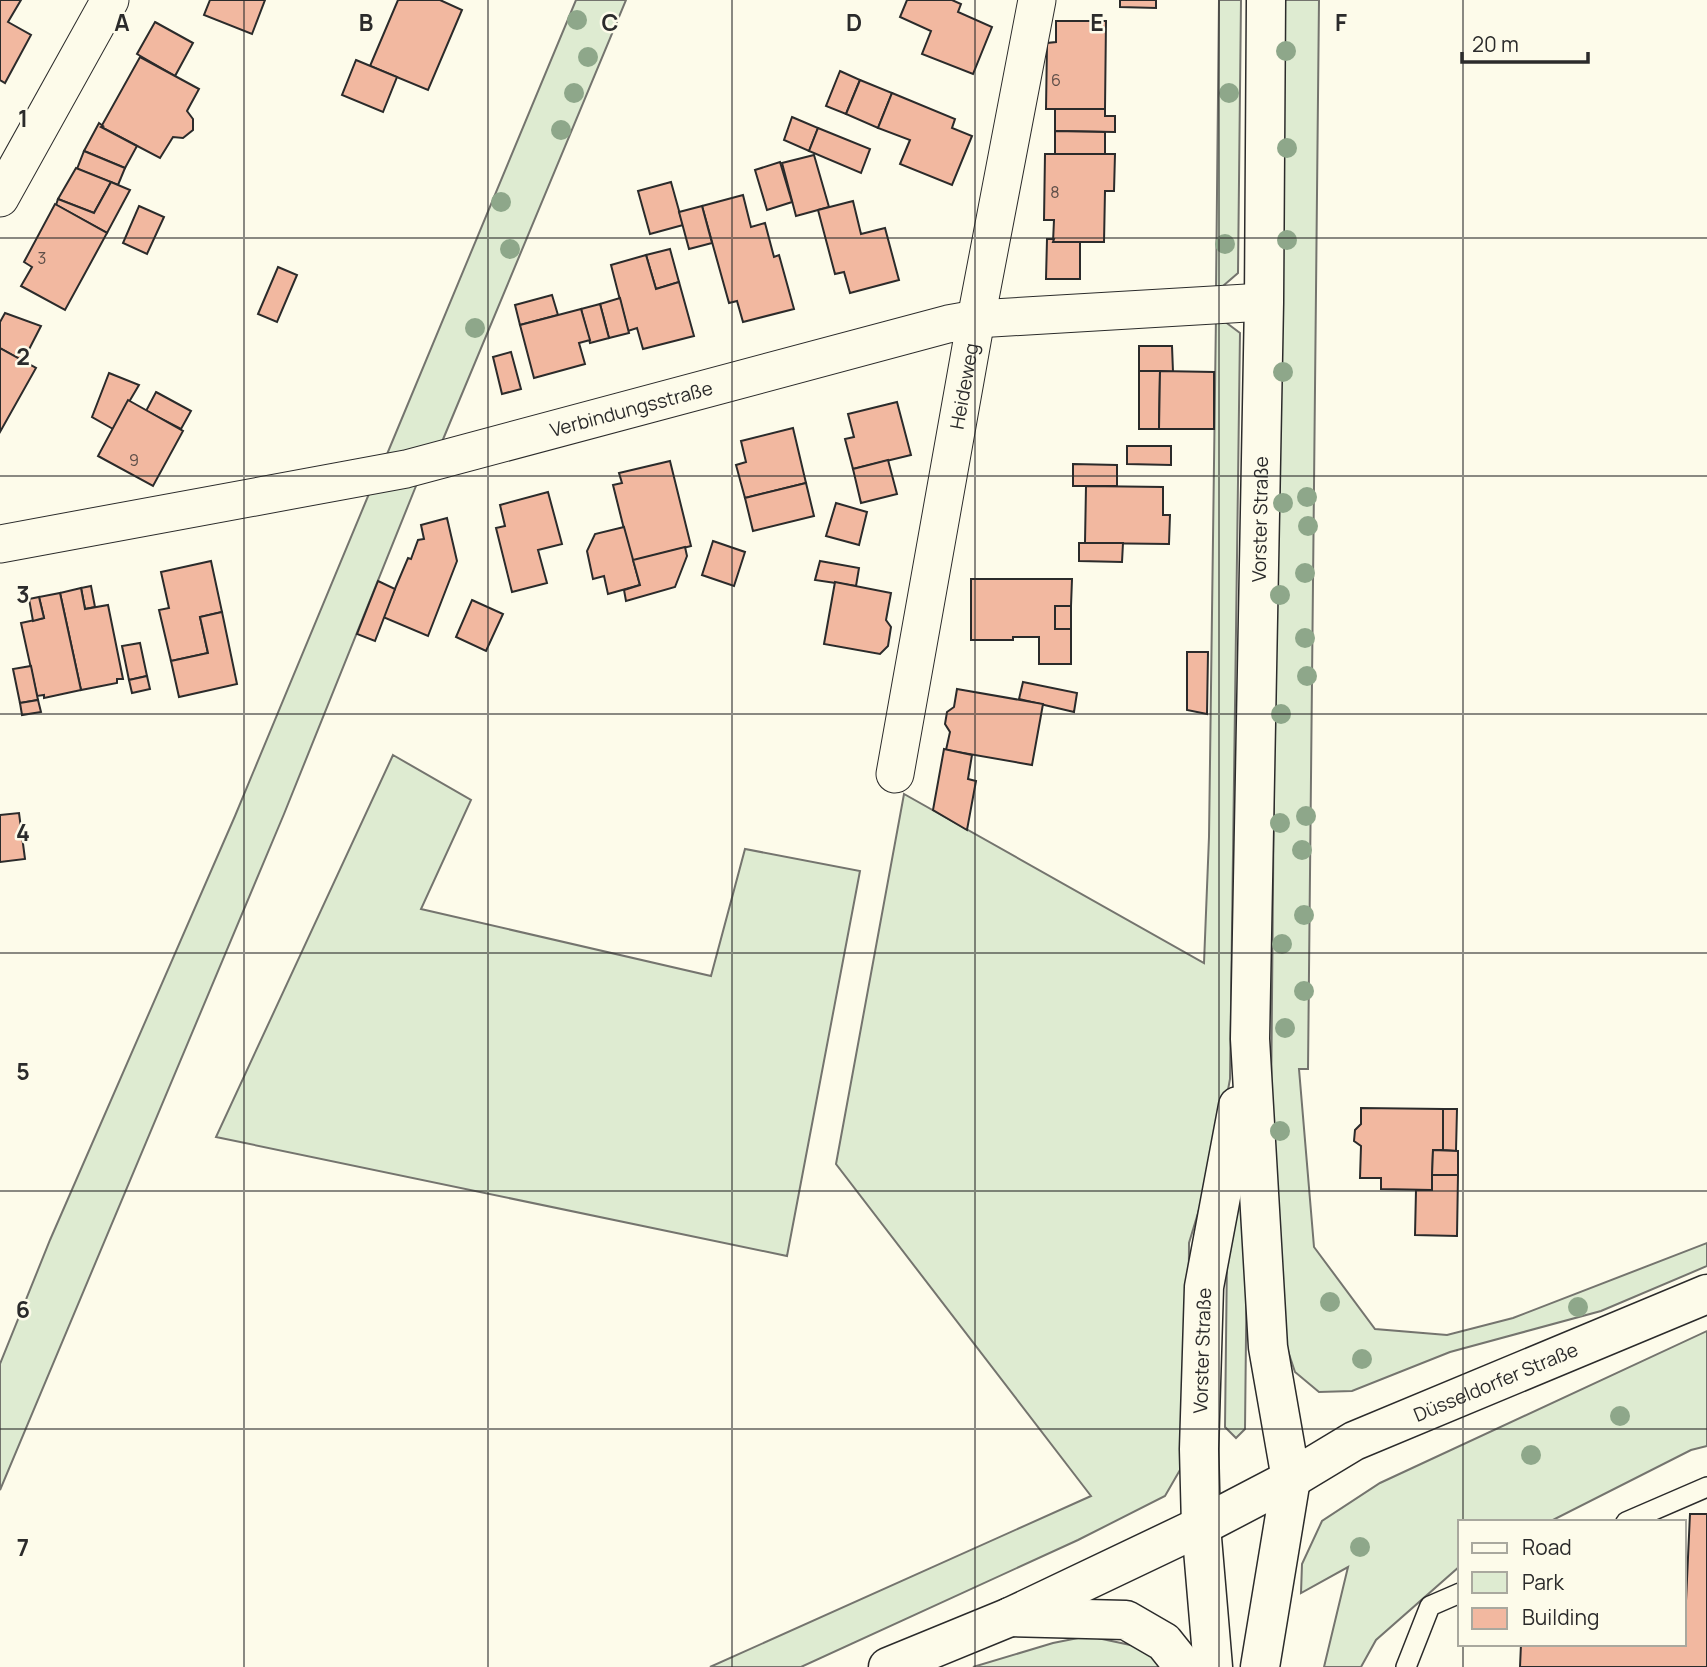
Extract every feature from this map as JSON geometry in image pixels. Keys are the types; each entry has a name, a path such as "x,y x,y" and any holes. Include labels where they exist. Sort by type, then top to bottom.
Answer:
{"street":[{"path":"0,198 110,0"},
{"name":"Heideweg","path":"895,774 976,319 1037,0"},
{"name":"Vorster Straße","path":"1266,0 1264,302 1250,1039 1268,1347 1291,1479"},
{"name":"Verbindungsstraße","path":"0,544 405,469 948,324 976,319 1264,302"},
{"name":"Vorster Straße","path":"1213,1667 1201,1526 1199,1449 1204,1287 1250,1039"},
{"name":"Düsseldorfer Straße","path":"888,1667 1010,1617 1201,1526 1291,1479 1354,1441 1707,1294"},
{"path":"1260,1667 1291,1479"},
{"path":"1010,1617 1126,1619 1164,1642 1184,1667"}],"lane":[{"path":"1631,1520 1707,1487"},
{"path":"1406,1667 1430,1606 1458,1594"}],"green space":[{"path":"576,0 626,0 439,449 385,459"},
{"path":"1219,0 1241,0 1238,273 1216,292"},
{"path":"1281,0 1319,0 1308,1069 1299,1069 1314,1247 1375,1329 1447,1335 1513,1318 1707,1243 1707,1266 1601,1311 1450,1352 1352,1391 1319,1392 1295,1372 1279,1324 1270,1219"},
{"path":"1216,315 1240,333 1230,1079 1217,1150 1189,1243 1188,1428 1184,1463 1165,1496 1078,1540 801,1667 710,1667 1091,1496 836,1164 904,794 1204,963 1209,837"},
{"path":"418,481 284,814 0,1490 0,1364 50,1240 235,816 371,489"},
{"path":"393,755 471,800 421,909 711,976 745,849 860,871 787,1256 216,1137"},
{"path":"1248,1152 1245,1429 1236,1438 1225,1427 1227,1257"},
{"path":"1707,1331 1707,1446 1691,1450 1553,1520 1458,1520 1458,1568 1376,1640 1361,1667 1324,1667 1348,1567 1301,1593 1302,1564 1322,1521 1380,1483"},
{"path":"1088,1636 1135,1646 1170,1667 973,1667 1053,1643"}],"building":[{"path":"0,0 21,0 8,22 31,35 5,83 0,80"},
{"path":"210,0 265,0 252,34 204,15"},
{"path":"398,0 440,0 462,10 428,90 370,66"},
{"path":"907,0 952,0 961,4 958,12 992,27 973,74 922,54 931,31 900,17"},
{"path":"1120,0 1156,0 1156,8 1120,7"},
{"path":"1056,21 1106,21 1105,109 1046,109 1047,43 1056,42"},
{"path":"155,22 193,43 175,76 137,54"},
{"path":"140,57 199,89 187,111 193,119 193,130 183,138 173,137 160,158 101,127"},
{"path":"356,60 397,77 383,112 342,95"},
{"path":"840,71 860,80 846,114 826,106"},
{"path":"860,80 892,93 878,128 846,114"},
{"path":"892,93 955,119 952,128 972,136 952,185 900,164 910,140 878,128"},
{"path":"1055,109 1105,109 1105,116 1115,116 1115,132 1055,131"},
{"path":"792,117 818,128 809,151 784,140"},
{"path":"99,123 103,126 101,127 137,146 125,168 84,151"},
{"path":"818,128 870,149 861,173 809,151"},
{"path":"1055,131 1105,132 1105,155 1055,154"},
{"path":"84,151 125,168 118,185 77,169"},
{"path":"1045,154 1115,154 1114,191 1105,191 1104,242 1053,242 1054,220 1044,220"},
{"path":"814,155 829,207 796,216 782,163"},
{"path":"780,162 792,202 767,210 755,170"},
{"path":"76,168 111,182 94,213 58,199"},
{"path":"111,182 130,190 107,233 56,205 58,199 94,213"},
{"path":"671,182 683,225 650,234 638,191"},
{"path":"743,195 751,227 765,223 774,257 779,255 794,309 743,322 737,301 729,303 702,206"},
{"path":"853,201 861,234 885,228 899,280 850,293 844,272 835,274 818,210"},
{"path":"55,204 107,233 65,310 21,286 32,267 24,262"},
{"path":"139,206 164,217 147,254 123,243"},
{"path":"702,206 712,243 689,249 679,212"},
{"path":"1047,239 1054,239 1053,242 1080,242 1080,279 1046,279"},
{"path":"670,249 679,282 656,289 646,255"},
{"path":"646,255 656,289 679,282 694,336 643,349 637,328 628,331 611,265"},
{"path":"278,267 297,275 277,322 258,314"},
{"path":"552,295 558,315 520,325 515,305"},
{"path":"620,298 629,333 609,338 600,304"},
{"path":"600,304 609,338 590,343 581,309"},
{"path":"581,309 590,340 579,343 585,364 534,378 520,325"},
{"path":"5,313 41,326 23,361 0,348 0,322"},
{"path":"1139,346 1172,346 1173,372 1139,371"},
{"path":"0,348 36,368 0,432"},
{"path":"511,352 521,389 502,394 493,357"},
{"path":"1139,371 1160,371 1159,429 1139,429"},
{"path":"1160,371 1214,372 1214,429 1159,429"},
{"path":"109,373 139,385 113,429 92,417"},
{"path":"156,392 191,411 181,429 146,411"},
{"path":"128,400 183,431 153,486 98,456"},
{"path":"897,402 911,455 853,469 845,439 854,437 848,414"},
{"path":"793,428 806,483 745,498 736,465 746,462 741,441"},
{"path":"1127,446 1171,446 1171,465 1127,464"},
{"path":"888,460 897,494 861,503 853,469"},
{"path":"670,461 691,546 632,561 613,485 622,483 619,473"},
{"path":"1073,464 1117,465 1117,486 1073,486"},
{"path":"806,483 814,516 753,531 745,498"},
{"path":"1086,486 1163,487 1163,515 1170,515 1169,544 1085,543"},
{"path":"548,492 562,544 538,550 547,583 512,592 496,528 505,526 500,505"},
{"path":"836,503 867,512 859,545 826,536"},
{"path":"447,518 457,561 428,636 383,617 408,558 411,559 418,540 424,539 421,525"},
{"path":"624,527 640,585 608,594 604,576 593,579 587,551 595,534"},
{"path":"713,541 745,552 734,586 702,575"},
{"path":"1079,543 1123,543 1122,562 1079,561"},
{"path":"685,547 687,556 675,587 626,601 624,590 640,585 633,560"},
{"path":"211,561 222,612 200,617 208,653 171,661 159,610 169,608 161,572"},
{"path":"820,561 859,568 856,586 815,580"},
{"path":"971,579 1072,579 1071,606 1055,606 1055,629 1071,629 1071,664 1039,664 1039,637 971,640"},
{"path":"378,581 395,589 375,641 357,634"},
{"path":"835,582 891,593 886,620 891,627 888,646 880,654 824,644"},
{"path":"91,586 95,607 85,609 81,588"},
{"path":"81,588 85,609 108,605 123,679 117,679 117,683 81,690 60,593"},
{"path":"60,593 81,690 44,698 44,695 37,696 21,623 44,618 39,597"},
{"path":"39,597 44,618 33,621 29,599"},
{"path":"472,600 503,614 486,651 456,637"},
{"path":"1055,606 1071,606 1071,629 1055,629"},
{"path":"222,612 237,684 179,697 171,661 208,653 200,617"},
{"path":"140,643 147,676 129,680 122,646"},
{"path":"1187,652 1208,652 1207,714 1187,710"},
{"path":"31,666 38,700 20,703 13,669"},
{"path":"147,676 150,689 132,693 129,680"},
{"path":"1023,682 1077,693 1074,712 1019,699"},
{"path":"957,689 1043,704 1032,765 946,750 950,732 945,724 947,712 954,707"},
{"path":"38,700 41,712 22,715 20,703"},
{"path":"944,749 972,755 968,779 976,781 967,830 933,810"},
{"path":"19,813 25,859 0,862 0,815"},
{"path":"1361,1108 1443,1109 1443,1150 1433,1150 1432,1190 1381,1189 1381,1178 1360,1178 1361,1146 1354,1141 1355,1130 1361,1124"},
{"path":"1443,1109 1457,1109 1456,1151 1443,1150"},
{"path":"1433,1150 1458,1151 1458,1175 1432,1175"},
{"path":"1432,1175 1458,1175 1457,1236 1415,1235 1416,1190 1432,1190"},
{"path":"1690,1514 1707,1514 1707,1667 1520,1667 1521,1646 1686,1646"}]}
